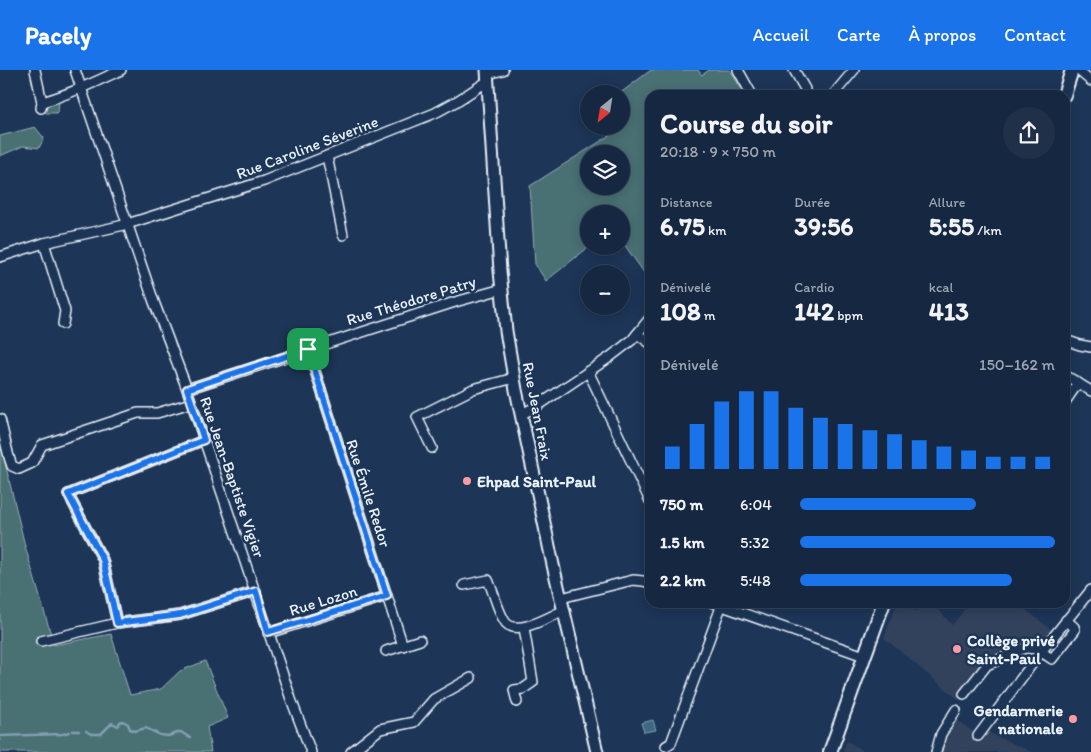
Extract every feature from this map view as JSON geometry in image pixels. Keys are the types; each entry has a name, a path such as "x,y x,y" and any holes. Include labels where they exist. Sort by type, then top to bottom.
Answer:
{"main road":[{"path":"1066,90 1072,70"},
{"path":"830,752 882,608"}],"street":[{"path":"35,70 42,105 121,70"},
{"name":"Rue Jean-Baptiste Vigier","path":"76,70 154,302 187,389 256,591 268,632 311,752"},
{"name":"Rue Caroline Séverine","path":"0,257 44,243 128,223 264,181 435,113 457,101 488,75 503,70"},
{"path":"738,70 749,90"},
{"path":"794,70 805,89"},
{"path":"836,90 854,70"},
{"path":"1078,70 1091,81"},
{"name":"Rue Jean Fraix","path":"488,75 504,316 514,378 597,752"},
{"path":"327,156 343,235"},
{"path":"44,243 65,311 63,324"},
{"name":"Rue Théodore Patry","path":"187,389 455,302 502,289"},
{"path":"522,414 534,408 620,350 645,324"},
{"path":"636,334 645,340"},
{"path":"1070,342 1080,346 1091,346"},
{"name":"Rue Émile Redor","path":"308,349 403,646"},
{"path":"588,372 645,491"},
{"path":"1070,377 1091,391"},
{"path":"432,448 417,417 473,388 514,378"},
{"path":"1070,395 1078,383"},
{"path":"0,420 12,466 19,469 32,463 42,445 138,413 157,413 191,403"},
{"path":"117,623 103,560 68,494 204,440"},
{"path":"464,584 488,580 504,622 510,627 524,628 563,604 634,580 645,582"},
{"path":"964,694 987,665 1025,648 1032,647 1052,659 1075,630 1066,620 1091,590"},
{"path":"41,641 117,623 180,615 256,591"},
{"name":"Rue Lozon","path":"268,632 387,596"},
{"path":"666,746 671,743 721,608"},
{"path":"724,608 864,656"},
{"path":"517,702 514,690 523,689 533,682 524,628"},
{"path":"386,651 420,640"},
{"path":"978,736 1041,652"},
{"path":"351,752 380,729 414,722 434,698 470,678"},
{"path":"936,752 942,734 956,710"}],"shaded area":[{"name":"Collège privé Saint-Paul","path":"895,608 910,608 917,611 918,608 937,608 952,625 966,608 1023,608 1052,630 1045,637 985,663 963,691 959,700 884,638"},
{"path":"954,718 983,739 987,732 1032,752 938,752 943,735"},
{"path":"653,720 656,730 644,732 641,723"},
{"path":"847,741 865,752 843,752"}],"green space":[{"path":"651,70 698,70 702,75 709,70 730,70 742,90 645,90 645,274 630,253 630,205 580,205 580,254 546,281 535,264 530,186 580,154 580,195 630,195 630,145 595,145 610,135 630,135 630,86"},
{"path":"59,102 56,113 46,113 45,110 49,103"},
{"path":"35,127 44,138 39,148 23,146 0,156 0,136"},
{"path":"0,442 25,546 54,645 111,634 130,695 161,689 180,671 205,661 228,718 207,727 211,752 0,752"}],"waterway":[{"path":"86,731 91,734 101,734 112,723 118,726 123,721 128,724 130,729 135,731 146,728 160,735 168,736 181,732 190,738"},
{"path":"73,731 79,731"},
{"path":"0,736 63,734 69,732"}],"place":[{"name":"Ehpad Saint-Paul","path":"467,481"},
{"name":"Collège privé Saint-Paul","path":"957,649"},
{"name":"Gendarmerie nationale","path":"1073,719"}],"route":[{"path":"308,349 387,596 268,632 256,591 180,615 117,623 103,560 68,494 204,440 187,389 308,349"}]}
